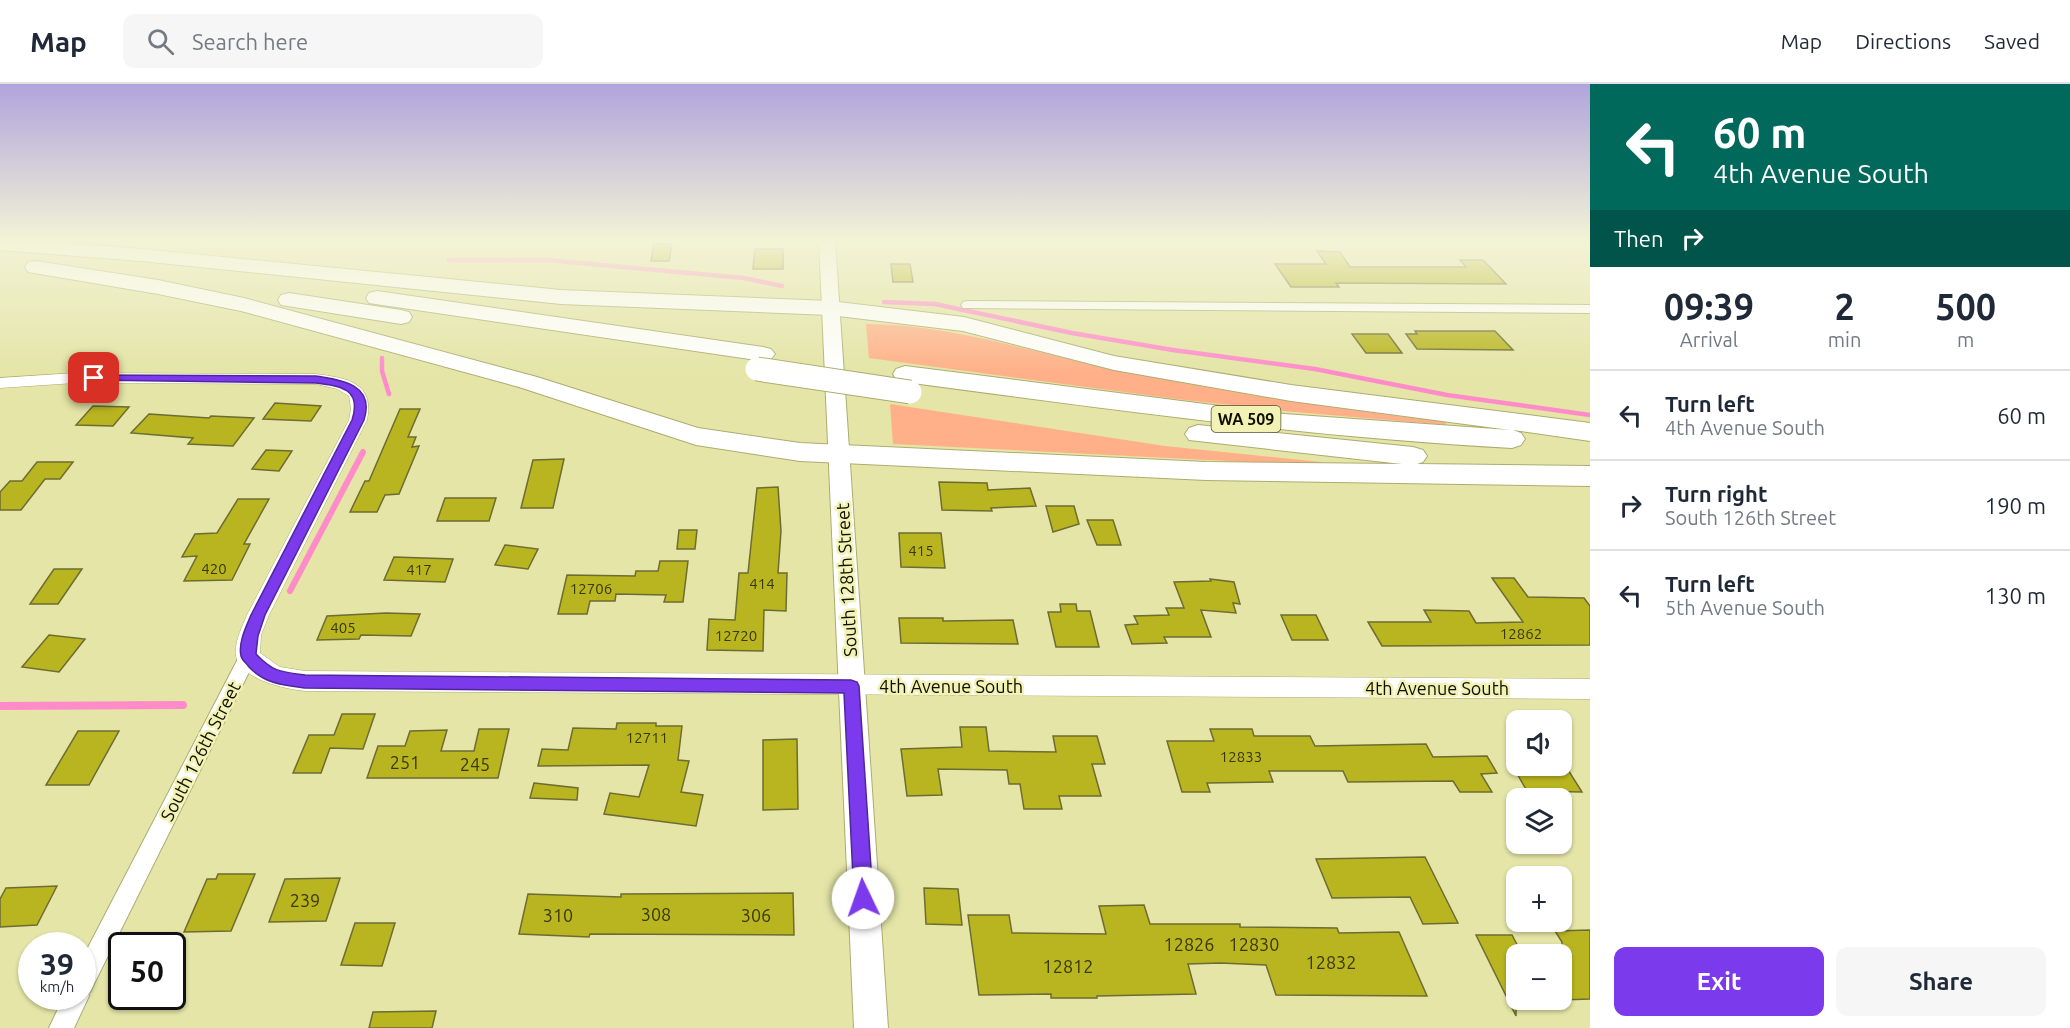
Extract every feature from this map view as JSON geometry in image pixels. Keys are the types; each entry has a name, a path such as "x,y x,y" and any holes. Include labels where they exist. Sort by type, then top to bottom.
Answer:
{"highway":[{"path":"146,285 244,305 528,382 696,436 800,452 1206,471 1590,476"},
{"name":"WA 509","path":"171,285 760,361"},
{"name":"WA 509","path":"267,285 908,383 1240,440 1446,459 1590,468"},
{"path":"442,285 561,297 830,308 964,324 1114,363 1291,393 1590,432"},
{"name":"WA 509","path":"908,383 1432,436 1590,442"}],"main road":[{"name":"South 128th Street","path":"829,285 871,1028"}],"street":[{"path":"967,305 1590,309"},
{"path":"0,373 35,373 75,378"},
{"path":"0,383 75,378"},
{"name":"South 126th Street","path":"75,378 316,379 336,382 351,389 360,397 363,406 358,420 258,615 250,636 248,656 96,956"},
{"name":"4th Avenue South","path":"248,656 263,671 276,678 305,681 1590,689"},
{"path":"60,1028 70,1010"}],"shaded area":[{"path":"866,324 897,325 959,334 1195,385 1445,422 1447,425 1176,399 869,358"},
{"path":"890,404 1165,446 1321,462 1325,466 893,444"}],"building":[{"path":"1290,285 1338,285 1339,287 1291,287"},
{"path":"1415,331 1495,331 1513,350 1417,349 1406,334 1417,334"},
{"path":"1352,334 1388,334 1402,353 1366,353"},
{"path":"275,403 321,406 311,421 263,419"},
{"path":"93,406 129,407 113,426 76,425"},
{"path":"400,409 420,409 408,437 416,437 412,447 419,446 399,494 385,495 377,512 350,512 365,481 369,481"},
{"path":"149,414 254,418 233,446 188,444 193,438 131,433"},
{"path":"266,450 292,451 279,471 252,469"},
{"path":"564,459 553,508 521,508 533,460"},
{"path":"37,462 73,462 60,479 45,479 21,510 0,510 0,492 10,481 22,481"},
{"path":"939,482 987,483 988,490 1030,488 1036,506 991,508 992,511 942,510"},
{"path":"778,487 781,531 778,573 787,573 786,611 764,610 763,651 707,650 709,619 735,620 739,573 748,573 757,488"},
{"path":"445,498 496,498 489,521 437,521"},
{"path":"238,499 269,499 244,544 250,544 232,580 184,581 197,556 182,557 195,534 217,533"},
{"path":"1046,506 1074,506 1079,524 1053,532"},
{"path":"1087,520 1113,520 1121,545 1097,545"},
{"path":"679,530 697,530 695,549 677,549"},
{"path":"899,533 941,533 945,568 901,567"},
{"path":"505,545 538,549 528,569 495,565"},
{"path":"394,557 453,559 445,582 384,580"},
{"path":"660,561 688,561 683,602 664,602 666,595 616,594 615,601 590,601 587,614 558,614 567,575 635,576 636,571 658,571"},
{"path":"54,569 82,569 58,604 30,604"},
{"path":"1492,578 1514,578 1528,597 1584,598 1590,606 1590,645 1382,646 1368,622 1431,622 1424,610 1469,611 1476,623 1523,622"},
{"path":"1210,579 1234,582 1240,604 1233,603 1236,613 1201,610 1211,637 1164,637 1167,643 1132,644 1125,625 1138,624 1134,616 1169,615 1166,608 1184,608 1174,582 1211,581"},
{"path":"1060,604 1076,604 1077,611 1090,611 1099,647 1056,647 1048,612 1061,612"},
{"path":"420,614 411,636 361,635 359,639 317,640 327,616"},
{"path":"1281,615 1316,615 1328,640 1292,640"},
{"path":"899,618 943,618 943,621 1013,620 1018,644 901,643"},
{"path":"49,635 85,639 59,672 22,667"},
{"path":"342,714 375,714 363,749 330,748 321,773 293,773 309,735 334,735"},
{"path":"617,723 682,726 678,760 689,761 681,792 703,795 696,826 604,814 610,793 639,797 649,765 538,766 542,749 568,750 573,728 616,729"},
{"path":"960,727 986,727 989,751 1056,752 1053,736 1097,736 1105,764 1092,764 1101,796 1059,796 1062,809 1024,809 1020,784 1009,784 1007,770 938,769 942,795 907,796 901,749 962,747"},
{"path":"479,729 509,729 498,778 367,778 378,746 405,746 410,731 447,730 441,751 474,751"},
{"path":"1210,729 1252,729 1254,736 1310,736 1315,746 1426,744 1433,757 1487,756 1497,773 1481,774 1492,792 1460,792 1453,781 1348,782 1343,771 1269,771 1273,782 1207,783 1210,792 1182,792 1167,741 1214,741"},
{"path":"78,731 119,731 89,785 46,785"},
{"path":"797,739 798,809 763,810 763,740"},
{"path":"1518,776 1572,776 1582,792 1572,792 1572,788 1525,788"},
{"path":"534,783 578,788 577,800 530,798"},
{"path":"1425,857 1458,923 1423,924 1410,897 1332,898 1316,859"},
{"path":"218,874 255,874 231,931 184,932 207,879 216,879"},
{"path":"340,878 326,921 269,922 285,879"},
{"path":"57,886 37,925 0,927 0,899 6,888"},
{"path":"924,888 958,889 962,925 926,924"},
{"path":"793,893 794,935 590,934 589,937 519,934 528,894 621,897 621,894"},
{"path":"1144,905 1150,924 1240,924 1240,927 1337,928 1339,933 1399,932 1427,996 1276,995 1266,965 1220,963 1188,964 1196,994 1097,996 1097,998 1051,998 1051,994 979,995 968,915 1009,915 1012,933 1106,934 1099,906"},
{"path":"355,923 395,923 382,966 341,965"},
{"path":"1590,930 1590,999 1572,1000 1572,944 1562,944 1556,932"},
{"path":"1476,935 1512,935 1517,944 1506,944 1506,996"},
{"path":"436,1011 432,1028 369,1028 373,1012"}],"waterway":[{"path":"778,285 782,286"},
{"path":"884,302 935,304 1072,333 1173,350 1315,369 1447,395 1590,415"},
{"path":"382,358 382,371 389,394"},
{"path":"290,591 363,452"},
{"path":"0,706 183,705"}],"route":[{"path":"94,378 316,379 336,382 351,389 360,397 363,406 358,420 258,615 250,636 248,656 263,671 276,678 305,681 851,686 863,898"}]}
